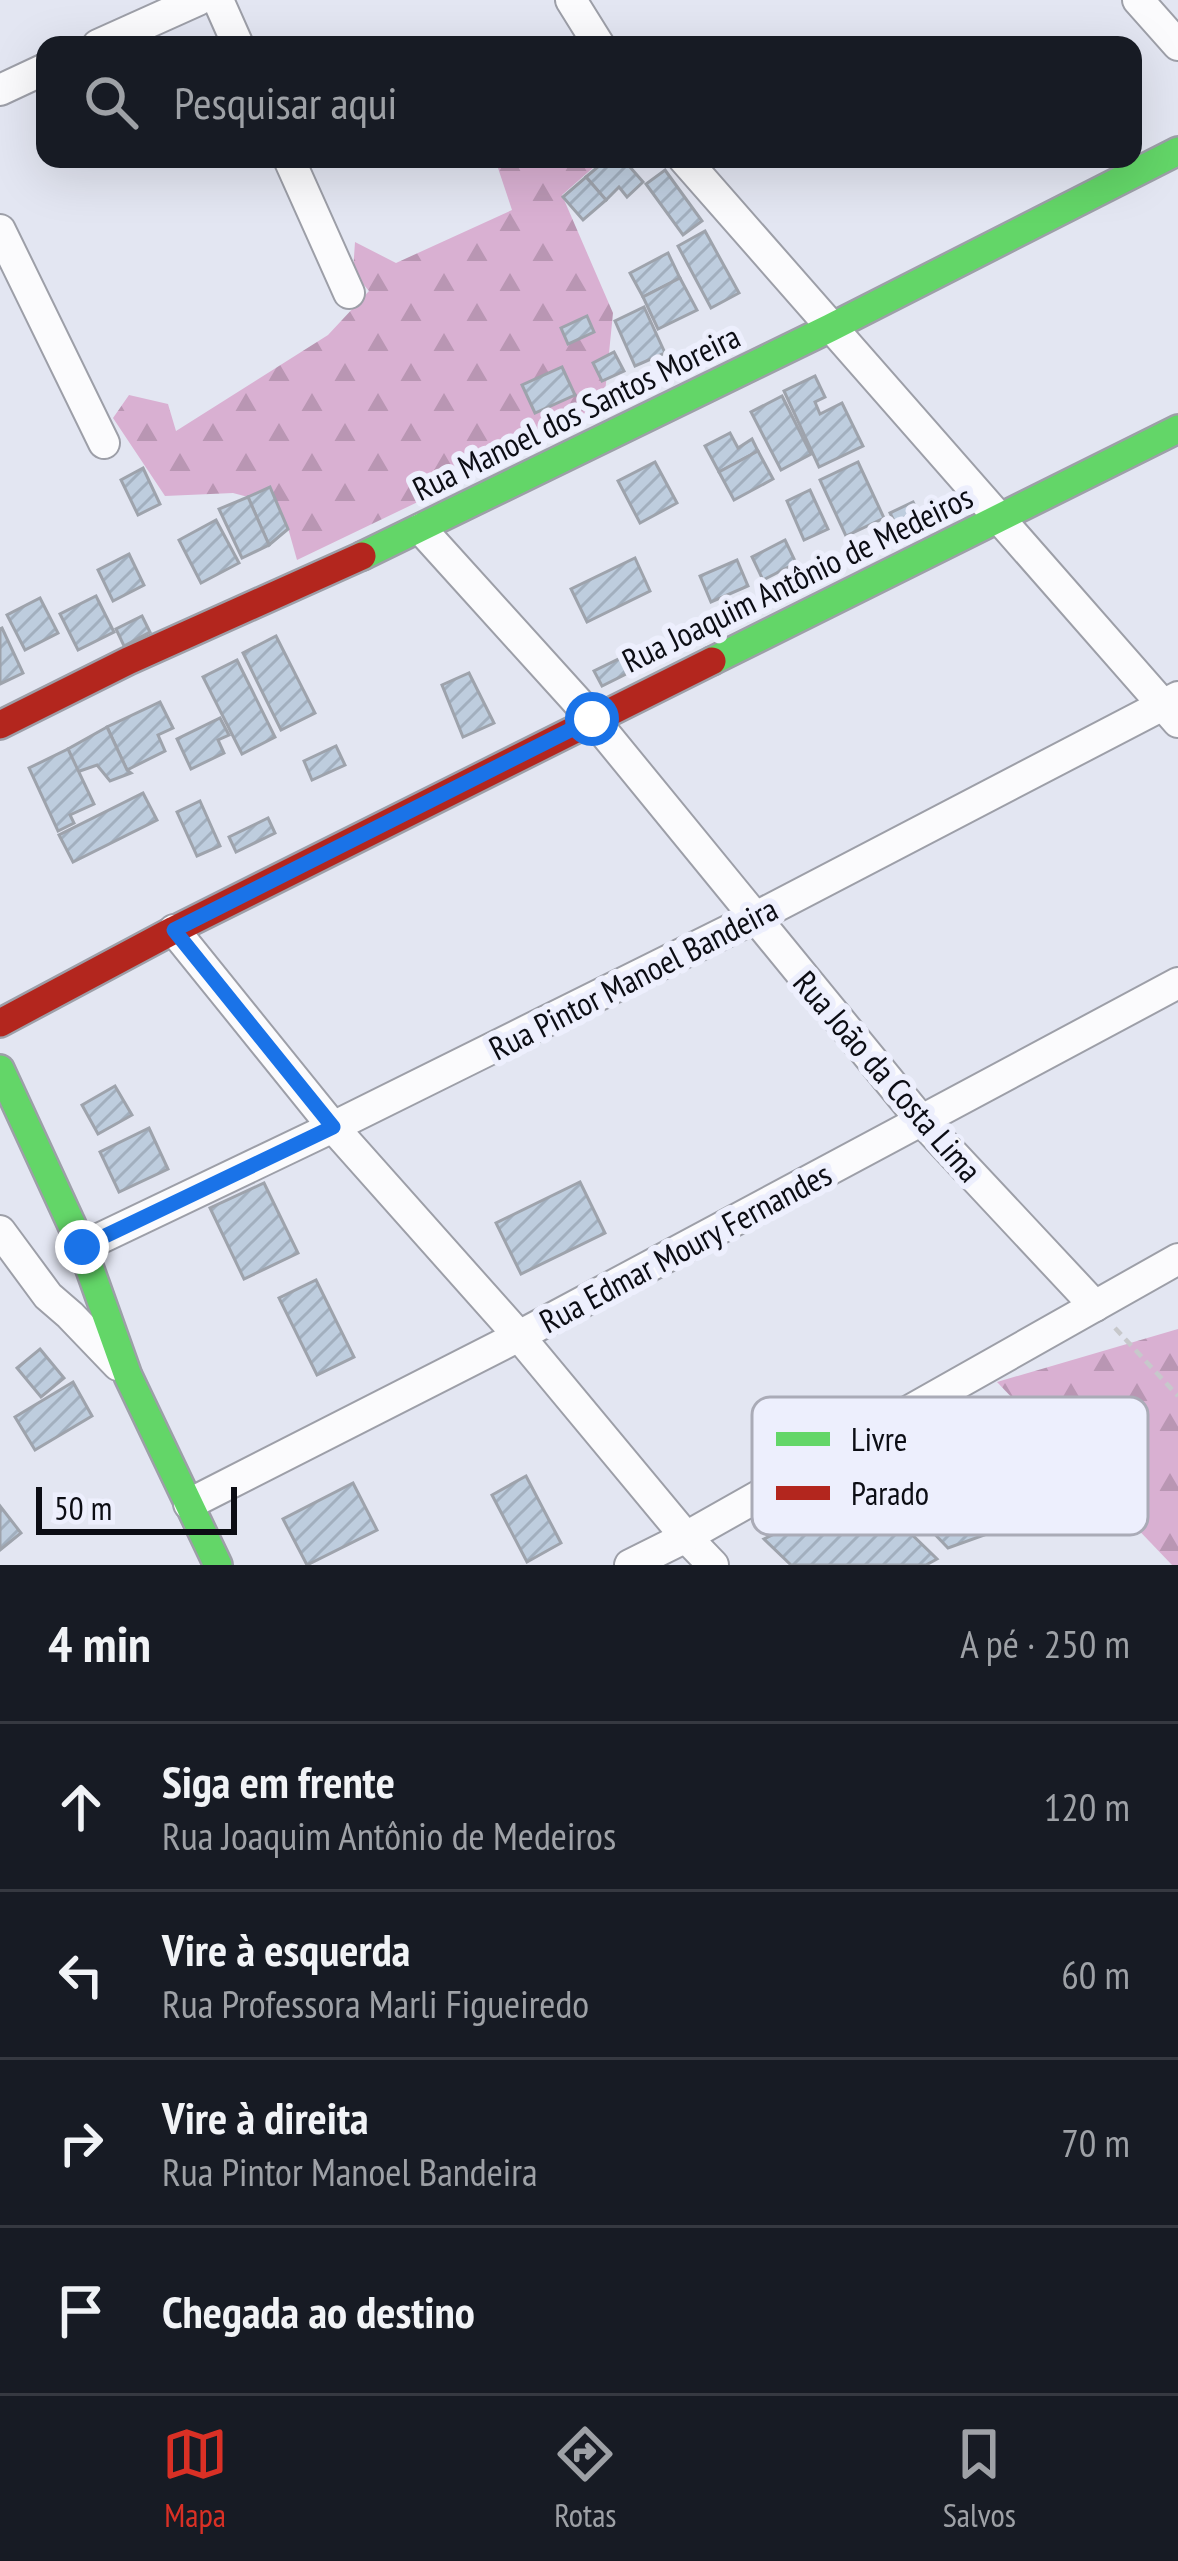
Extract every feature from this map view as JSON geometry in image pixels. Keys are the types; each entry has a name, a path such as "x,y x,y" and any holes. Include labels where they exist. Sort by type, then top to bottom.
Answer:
{"street":[{"path":"118,36 198,0"},
{"path":"218,0 234,36"},
{"path":"571,0 593,36"},
{"path":"1138,0 1178,45"},
{"path":"0,90 36,73"},
{"name":"Rua Manoel dos Santos Moreira","path":"0,725 128,661 421,529 1178,151"},
{"path":"293,168 349,293"},
{"path":"692,168 1173,708"},
{"path":"0,230 104,443"},
{"name":"Rua Joaquim Antônio de Medeiros","path":"0,1022 592,719 1178,428"},
{"name":"Rua João da Costa Lima","path":"421,529 592,719 921,1120 1095,1306"},
{"name":"Rua Pintor Manoel Bandeira","path":"82,1247 1173,708"},
{"path":"174,930 333,1127 713,1565"},
{"name":"Rua Edmar Moury Fernandes","path":"189,1504 519,1336 1178,983"},
{"path":"0,1069 82,1247 128,1376 218,1565"},
{"path":"0,1231 48,1296 128,1376"},
{"path":"934,1397 1178,1259"},
{"path":"630,1565 752,1500"}],"path":[{"path":"1095,1306 1178,1396"}],"green space":[{"path":"498,168 593,168 562,195 613,313 603,413 297,560 270,488 248,497 233,493 165,496 113,418 129,395 168,404 176,431 328,335 369,291 353,272 355,242 396,263 512,210"},
{"path":"1178,1329 1178,1565 1172,1565 1143,1535 1148,1535 1148,1397 1011,1397 997,1382"}],"building":[{"path":"596,168 631,168 643,182 627,197 619,187 606,200 586,177"},
{"path":"665,170 702,221 683,235 646,184"},
{"path":"586,177 606,200 583,220 563,197"},
{"path":"705,231 739,293 711,308 678,246"},
{"path":"668,253 680,278 643,297 630,273"},
{"path":"680,278 697,310 658,329 643,297"},
{"path":"644,307 665,353 635,366 615,321"},
{"path":"587,316 594,332 568,344 561,328"},
{"path":"614,352 624,371 602,381 593,363"},
{"path":"562,367 575,395 535,413 522,385"},
{"path":"815,376 825,397 815,402 820,414 842,403 863,446 819,467 784,391"},
{"path":"782,396 811,454 781,470 751,412"},
{"path":"730,433 738,448 752,439 758,451 719,472 705,446"},
{"path":"758,451 773,479 734,500 719,472"},
{"path":"655,462 677,503 640,523 618,481"},
{"path":"858,462 884,518 846,536 820,480"},
{"path":"143,468 160,504 138,515 121,480"},
{"path":"270,487 288,529 269,545 248,497"},
{"path":"810,490 828,529 804,540 787,501"},
{"path":"248,497 269,545 242,558 219,509"},
{"path":"913,502 920,516 897,527 890,513"},
{"path":"216,520 239,563 201,583 179,540"},
{"path":"785,540 796,563 763,580 752,557"},
{"path":"129,554 144,585 113,601 98,570"},
{"path":"635,558 650,591 587,622 571,589"},
{"path":"737,560 748,586 711,602 700,576"},
{"path":"96,596 114,632 78,650 60,614"},
{"path":"40,598 58,633 25,650 7,615"},
{"path":"142,616 150,632 124,646 116,629"},
{"path":"0,629 23,673 0,684"},
{"path":"276,636 315,713 281,730 243,653"},
{"path":"639,649 646,664 602,686 594,671"},
{"path":"237,660 275,737 242,754 203,677"},
{"path":"469,673 494,723 463,737 442,685"},
{"path":"160,702 173,728 158,735 165,751 127,770 107,727"},
{"path":"220,718 229,735 218,740 224,753 191,769 177,739"},
{"path":"107,727 131,773 110,781 97,765 77,772 68,749"},
{"path":"336,746 345,765 312,780 304,761"},
{"path":"68,749 94,804 70,815 74,823 58,831 29,768"},
{"path":"143,793 157,820 73,862 59,835"},
{"path":"200,801 220,846 197,856 177,812"},
{"path":"268,818 275,833 236,852 229,837"},
{"path":"115,1086 132,1115 98,1134 82,1105"},
{"path":"149,1128 168,1169 119,1192 100,1152"},
{"path":"580,1182 605,1233 521,1274 496,1223"},
{"path":"264,1183 298,1253 244,1279 210,1208"},
{"path":"316,1280 354,1357 317,1375 279,1298"},
{"path":"40,1349 64,1378 41,1397 17,1368"},
{"path":"73,1382 92,1416 35,1450 15,1417"},
{"path":"526,1476 561,1543 527,1562 492,1495"},
{"path":"353,1483 377,1530 307,1565 283,1519"},
{"path":"0,1506 21,1533 0,1550"},
{"path":"772,1535 912,1535 937,1559 926,1565 791,1565 764,1539"},
{"path":"936,1535 984,1535 948,1548"}],"traffic: fast":[{"path":"362,556 830,328 1178,151"},
{"path":"712,661 1178,429"},
{"path":"0,1069 82,1247 128,1376 218,1565"}],"traffic: jam":[{"path":"0,725 128,661 362,556"},
{"path":"0,1023 174,930 712,661"}],"route":[{"path":"82,1247 333,1127 174,930 592,719"}]}
